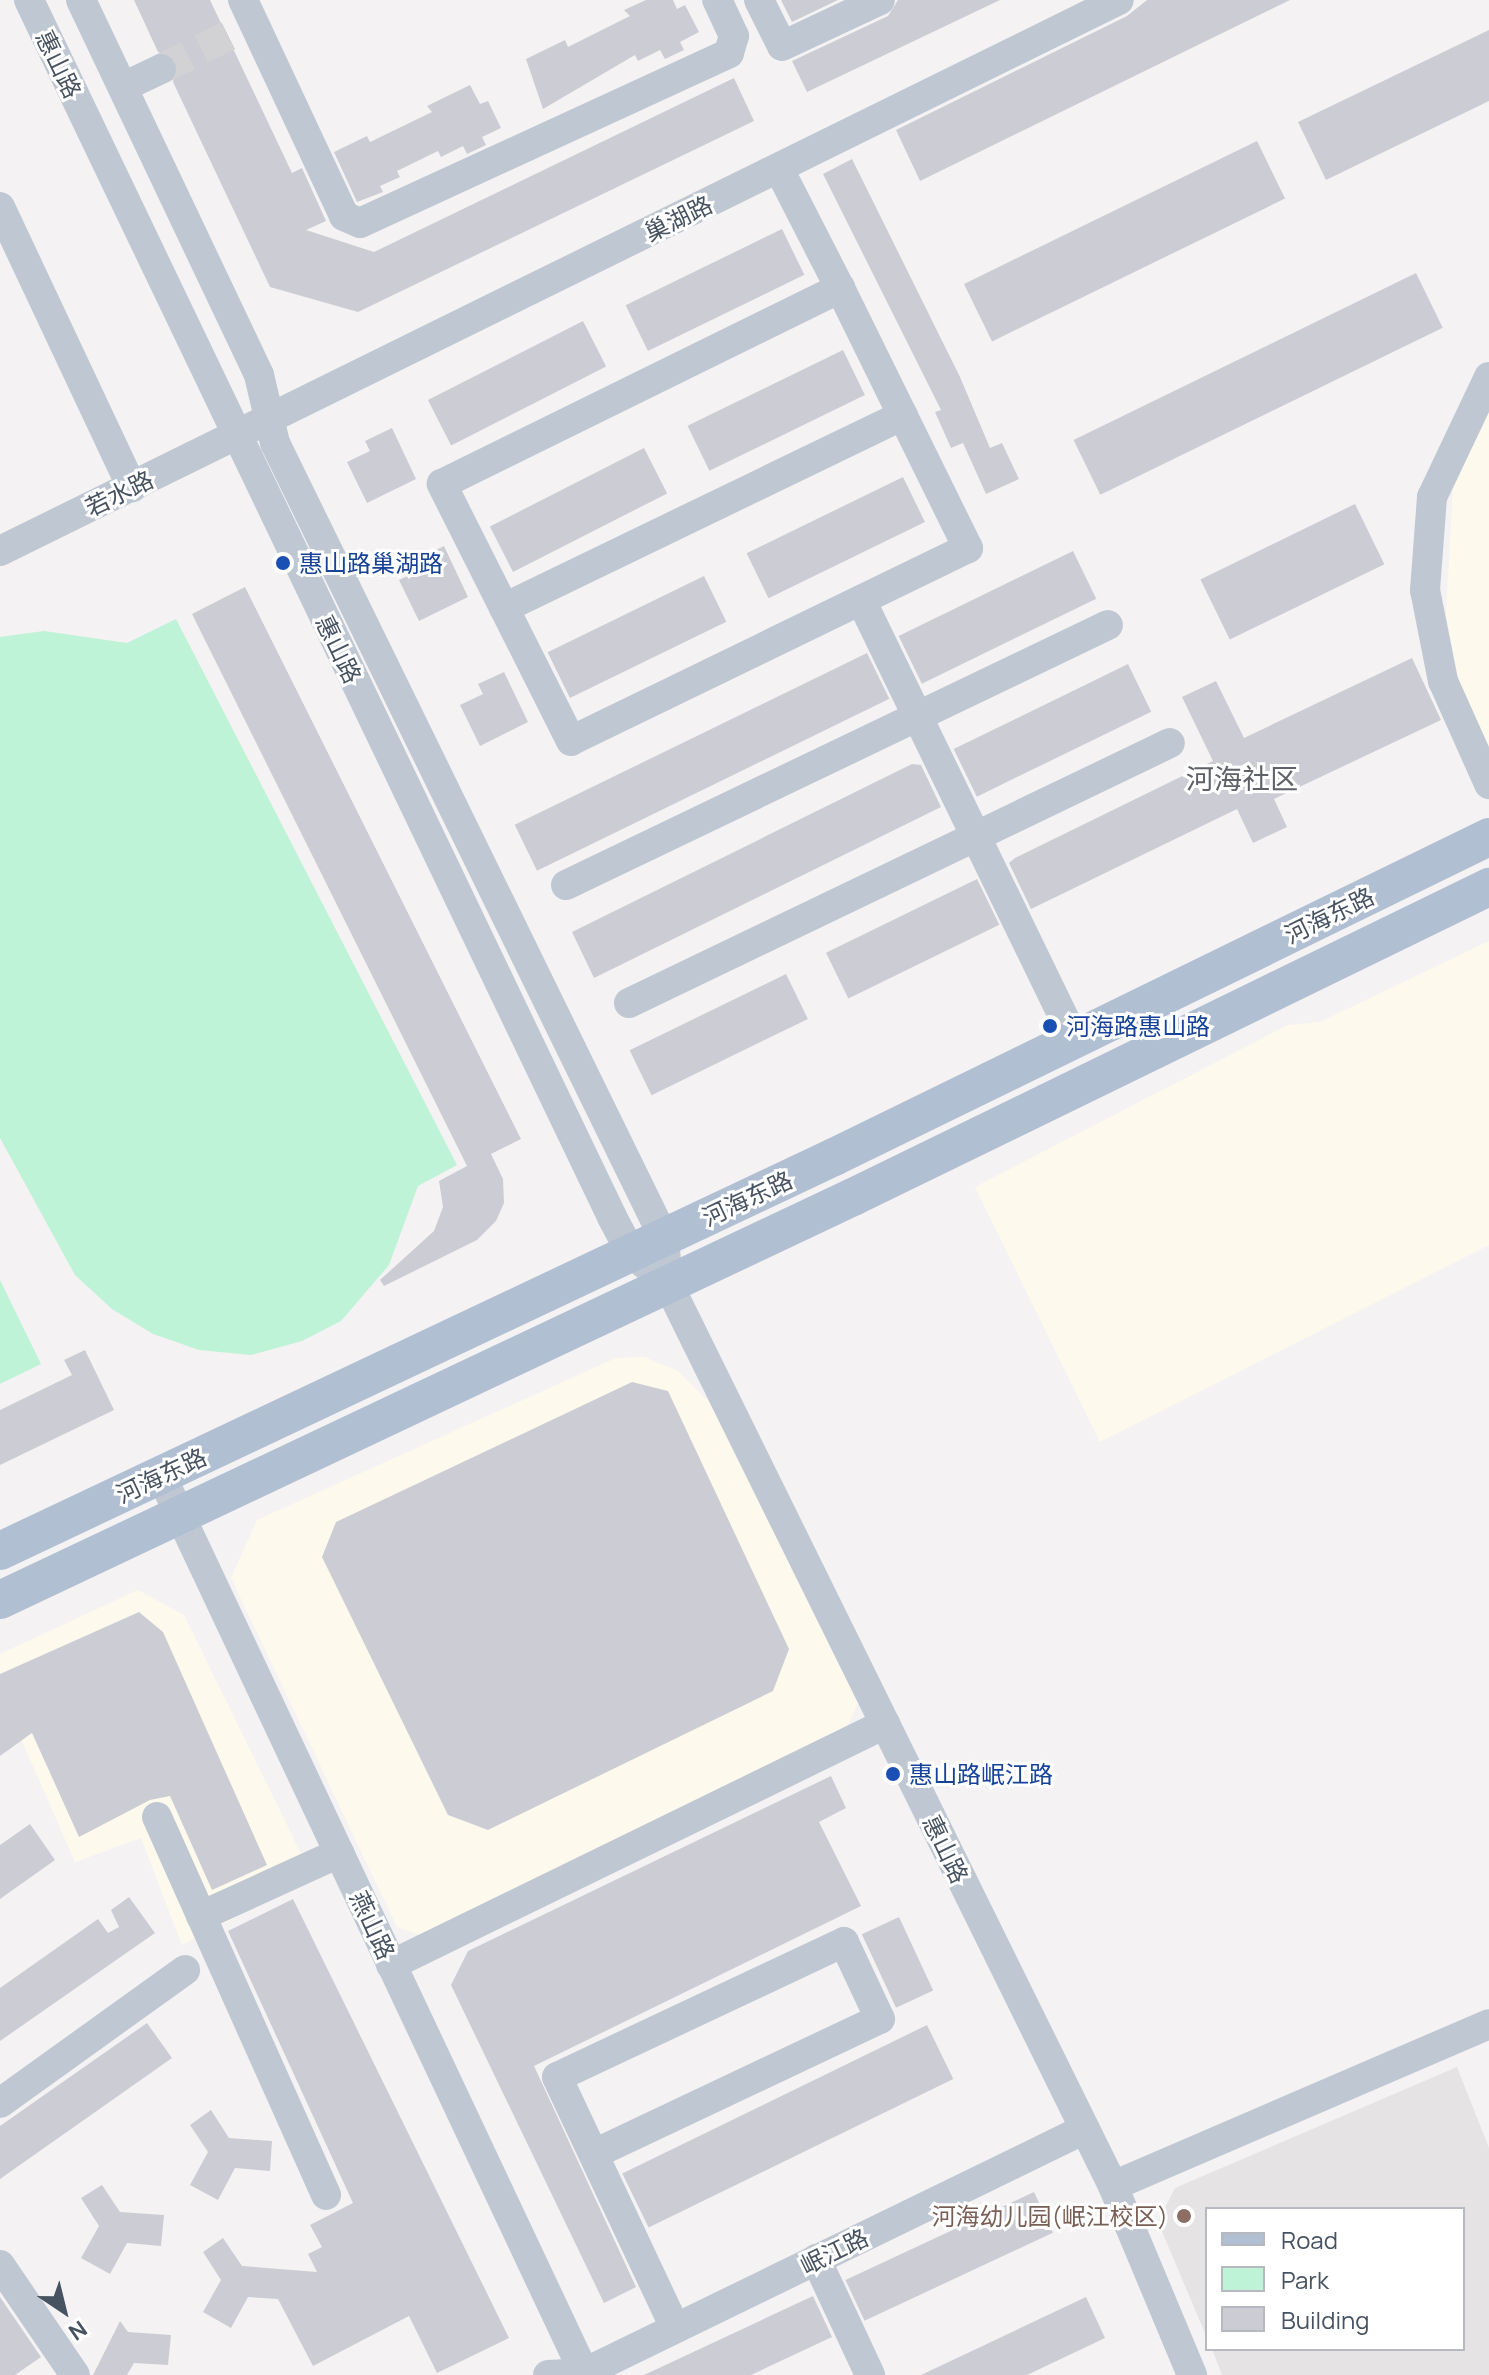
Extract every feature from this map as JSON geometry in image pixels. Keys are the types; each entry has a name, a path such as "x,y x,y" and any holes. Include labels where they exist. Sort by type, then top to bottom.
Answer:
{"main road":[{"name":"河海东路","path":"0,1551 648,1245 1489,837"},
{"name":"河海东路","path":"0,1600 668,1284 1489,887"}],"street":[{"name":"惠山路","path":"29,0 237,436 668,1284 1113,2186 1192,2375"},
{"name":"惠山路","path":"81,0 259,375 275,443 648,1245"},
{"path":"244,19 344,216 360,223 729,53 734,36 717,0"},
{"path":"759,0 782,46 880,0"},
{"name":"巢湖路","path":"237,436 779,169 1097,5"},
{"path":"123,87 161,69"},
{"path":"779,169 840,288 968,548 571,741 442,484 840,288"},
{"path":"0,207 11,258 132,487"},
{"path":"1489,377 1432,497 1425,590 1443,681 1489,784"},
{"path":"504,608 903,415"},
{"name":"若水路","path":"0,551 237,436"},
{"path":"861,600 1075,1040"},
{"path":"566,885 1108,625"},
{"path":"629,1003 1170,743"},
{"name":"燕山路","path":"161,1475 584,2374"},
{"path":"391,1965 885,1724"},
{"path":"157,1817 326,2195"},
{"path":"201,1916 339,1853"},
{"path":"594,2154 880,2019 844,1942 557,2077 675,2328"},
{"path":"0,2103 185,1970"},
{"path":"1113,2186 1489,2024"},
{"name":"岷江路","path":"584,2374 1085,2129"},
{"path":"816,2259 870,2375"},
{"path":"0,2265 75,2375"},
{"path":"548,2375 584,2374"}],"shaded area":[{"path":"1489,409 1489,752 1460,688 1446,614 1453,489"},
{"path":"1489,941 1489,1245 1100,1442 975,1187 1288,1025 1320,1022"},
{"path":"644,1357 678,1371 709,1402 858,1703 841,1739 430,1939 397,1927 231,1578 257,1520 616,1358"},
{"path":"138,1590 184,1615 313,1878 182,1945 141,1838 75,1862 0,1691 0,1654"},
{"name":"河海幼儿园(岷江校区)","path":"1457,2067 1489,2148 1489,2375 1222,2375 1213,2351 1465,2351 1465,2207 1205,2207 1205,2333 1158,2222 1175,2188"}],"green space":[{"path":"176,619 457,1165 418,1186 389,1265 341,1321 302,1341 251,1355 199,1350 153,1334 112,1309 75,1275 0,1138 0,637 44,631 127,643"},
{"path":"0,1280 41,1364 0,1384"}],"building":[{"path":"134,0 210,0 292,173 302,168 326,221 306,230 374,252 734,78 754,121 358,312 270,287 173,82 177,61 158,52"},
{"path":"646,0 673,0 677,9 685,5 699,32 680,42 684,50 665,59 660,50 638,61 635,55 543,109 526,59 565,40 568,47 630,16 624,10"},
{"path":"781,0 838,0 792,22"},
{"path":"898,0 1000,0 807,92 792,61 888,16"},
{"path":"1147,0 1290,0 920,181 896,130 1127,16"},
{"path":"1489,30 1489,101 1326,180 1298,122"},
{"path":"470,85 480,104 488,101 501,128 482,137 486,145 467,154 463,146 441,157 438,151 397,171 400,177 380,186 383,192 357,202 334,152 367,136 370,142 432,112 427,106"},
{"path":"1257,141 1285,199 992,341 964,284"},
{"path":"852,159 960,377 990,448 1002,443 1019,479 986,494 963,443 951,448 935,412 941,410 823,174"},
{"path":"782,229 804,275 648,351 626,305"},
{"path":"1416,273 1443,328 1100,495 1074,440"},
{"path":"583,321 606,366 451,445 428,400"},
{"path":"843,350 865,395 709,471 688,426"},
{"path":"392,428 416,479 367,503 347,462 370,451 365,441"},
{"path":"644,448 667,493 513,572 490,527"},
{"path":"903,477 925,522 769,598 747,553"},
{"path":"1355,504 1384,564 1230,640 1200,579"},
{"path":"444,546 468,597 419,621 399,580 423,569 418,559"},
{"path":"1073,551 1096,599 922,684 899,636"},
{"path":"704,576 726,622 570,698 548,652"},
{"path":"245,587 521,1139 491,1154 503,1179 504,1203 496,1221 477,1240 384,1286 380,1280 434,1231 443,1207 439,1181 467,1166 192,614"},
{"path":"867,653 889,699 537,871 515,825"},
{"path":"1412,658 1441,720 1274,799 1287,827 1253,843 1237,809 1031,909 1009,863 1015,858 1213,761 1182,697 1216,681 1244,738"},
{"path":"1128,664 1151,712 977,797 954,749"},
{"path":"504,672 528,722 480,746 460,705 483,694 478,684"},
{"path":"912,764 921,765 941,807 594,978 572,932"},
{"path":"977,879 999,925 848,998 826,953"},
{"path":"786,974 808,1019 652,1095 630,1050"},
{"path":"85,1350 114,1410 0,1465 0,1410 72,1375 64,1360"},
{"path":"632,1382 668,1391 789,1649 773,1691 488,1830 448,1815 322,1557 336,1522"},
{"path":"139,1612 163,1632 267,1865 212,1890 170,1796 150,1800 79,1837 32,1733 0,1756 0,1674"},
{"path":"831,1776 846,1808 819,1822 861,1906 534,2066 636,2287 604,2303 451,1985 468,1951"},
{"path":"30,1824 55,1860 0,1899 0,1845"},
{"path":"129,1897 155,1933 0,2041 0,1988 98,1919 108,1933 119,1927 111,1910"},
{"path":"293,1899 509,2338 437,2373 409,2316 313,2366 278,2299 248,2297 231,2328 203,2312 221,2280 203,2252 223,2238 242,2266 317,2272 308,2254 322,2247 310,2225 353,2203 228,1931"},
{"path":"899,1917 933,1990 896,2008 862,1934"},
{"path":"147,2023 172,2058 0,2179 0,2126"},
{"path":"927,2025 953,2079 649,2228 622,2174"},
{"path":"211,2110 229,2138 272,2141 270,2171 235,2168 218,2200 190,2185 208,2152 190,2125"},
{"path":"102,2185 120,2212 164,2215 161,2246 127,2243 110,2274 81,2258 99,2226 81,2198"},
{"path":"1034,2192 1053,2233 865,2321 845,2280"},
{"path":"813,2296 832,2337 751,2375 644,2375"},
{"path":"0,2297 41,2357 15,2375 0,2375"},
{"path":"1086,2297 1105,2338 1027,2375 921,2375"},
{"path":"120,2321 128,2332 171,2335 168,2365 134,2363 127,2375 93,2375"}],"tunnel":[{"path":"161,69 234,33"}],"place":[{"name":"惠山路巢湖路","path":"283,563"},
{"name":"河海路惠山路","path":"1050,1026"},
{"name":"惠山路岷江路","path":"893,1774"},
{"name":"河海幼儿园(岷江校区)","path":"1184,2216"}],"district":[{"name":"河海社区","path":"1242,778"}]}
